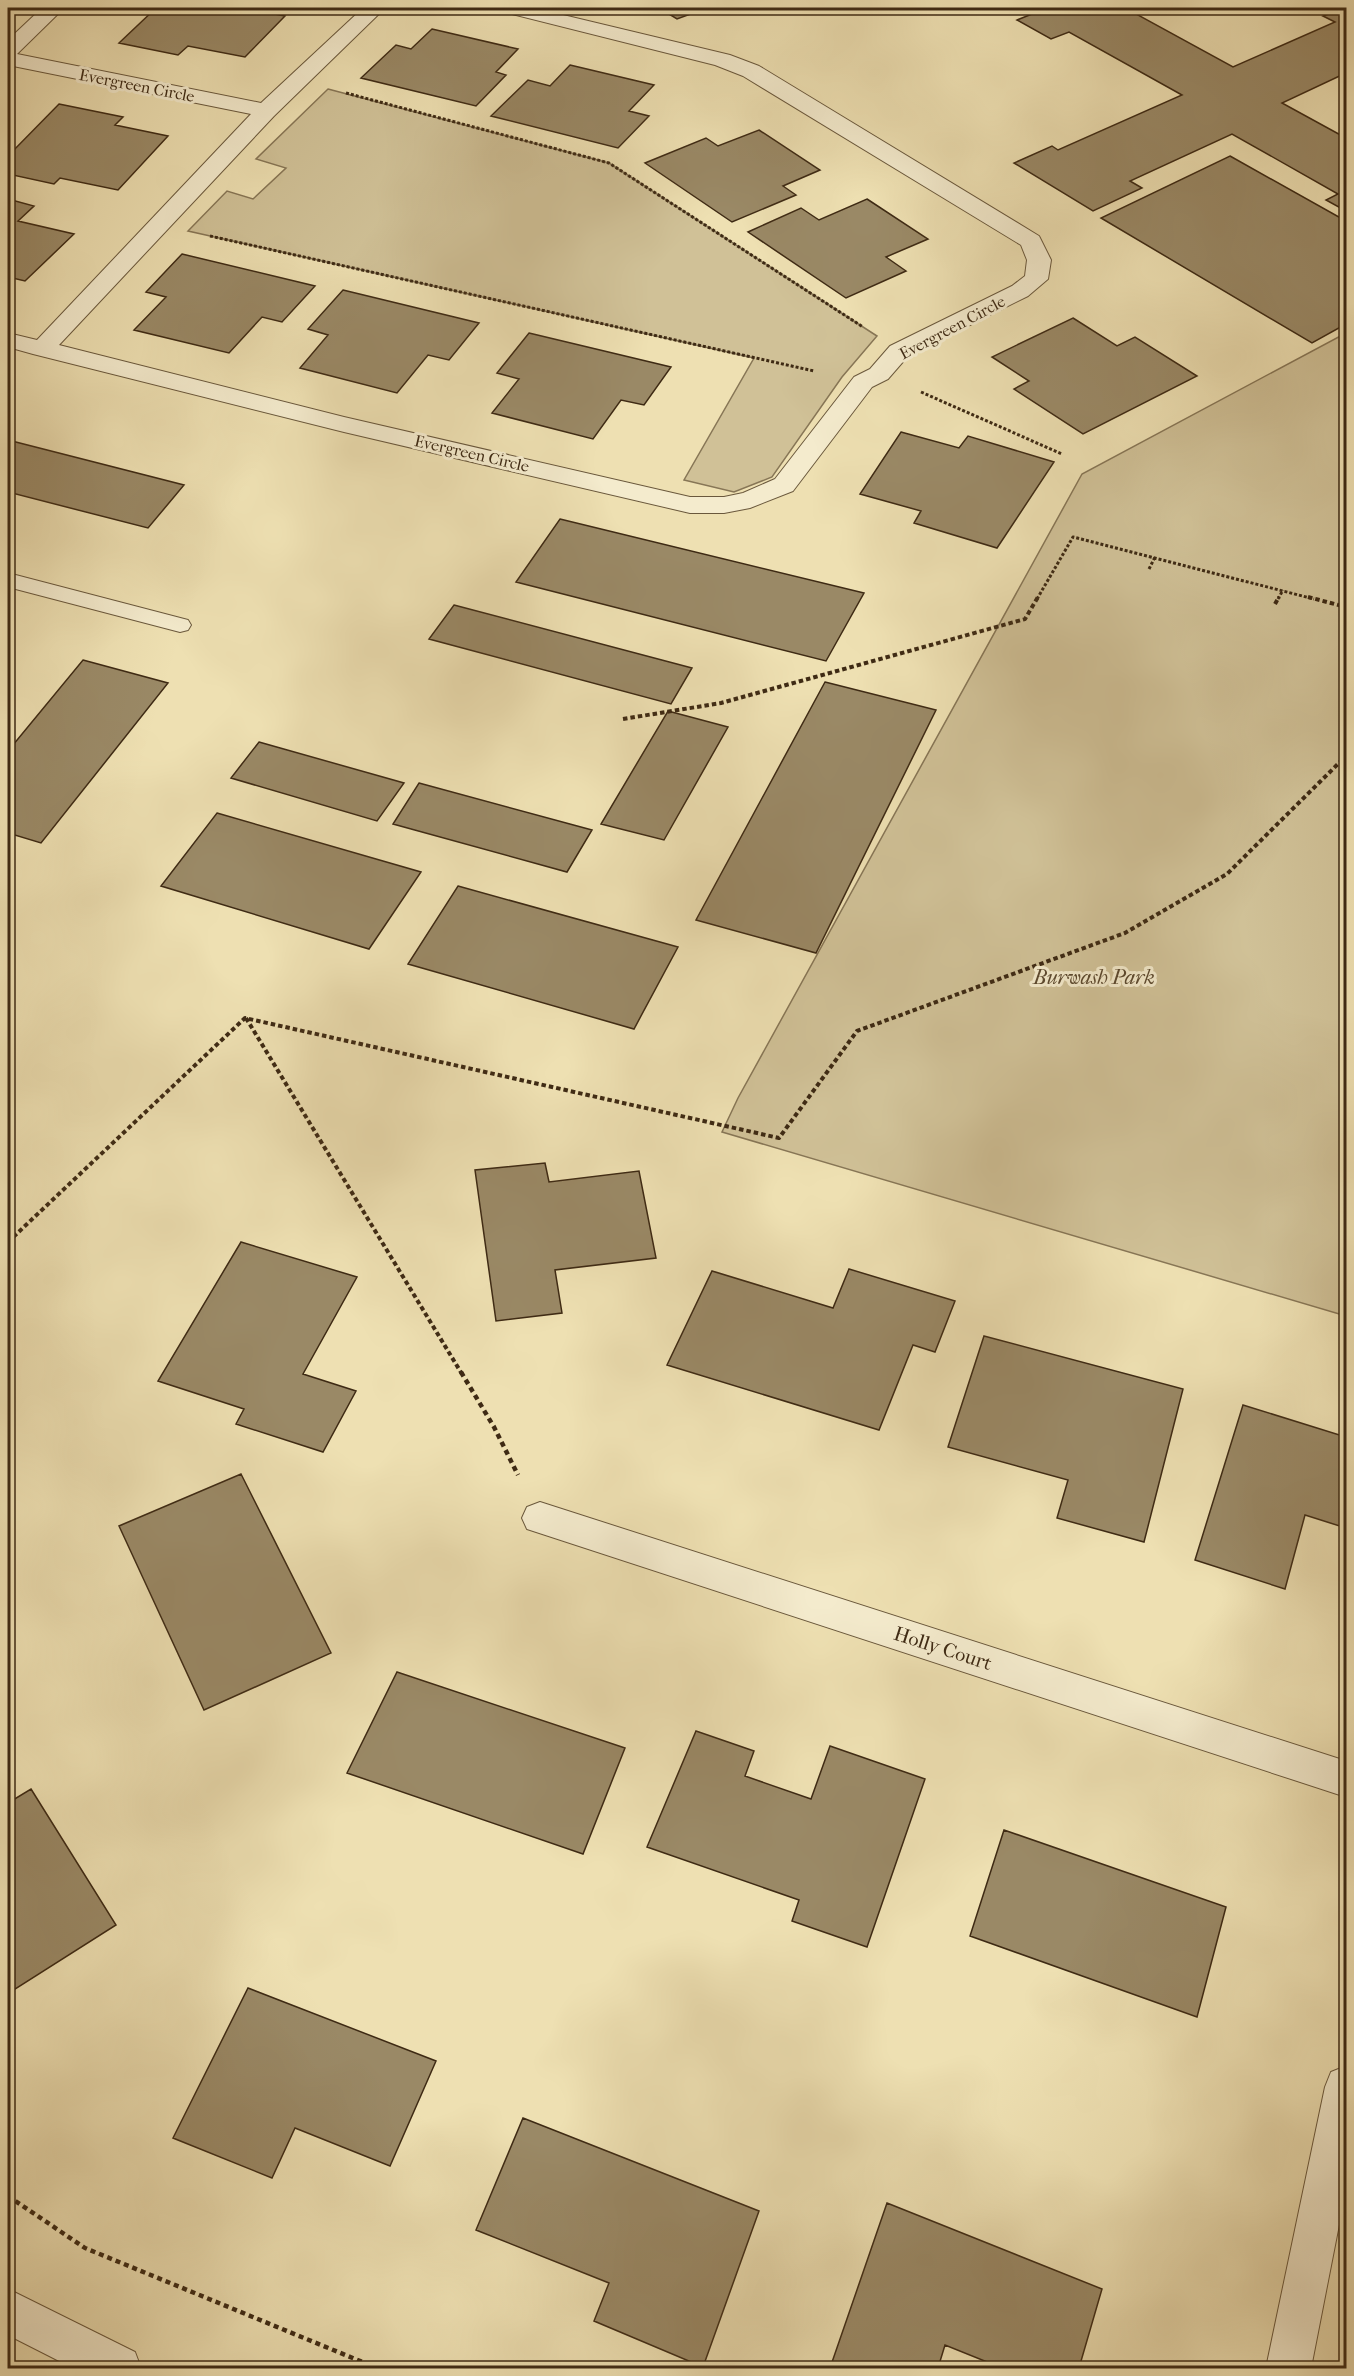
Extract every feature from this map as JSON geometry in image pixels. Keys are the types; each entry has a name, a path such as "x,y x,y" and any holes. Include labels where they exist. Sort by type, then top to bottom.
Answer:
{"street":[{"path":"8,51 54,8"},
{"path":"42,349 266,111 375,8"},
{"name":"Evergreen Circle","path":"8,340 344,424 690,506 724,505 750,500 784,485 871,378 899,351 1020,291 1035,279 1039,260 1030,242 750,71 722,60 511,8"},
{"name":"Evergreen Circle","path":"8,59 266,111"},
{"name":"Holly Court","path":"540,1518 1347,1779"},
{"path":"1288,2368 1347,2087"},
{"path":"8,2311 119,2368"}],"lane":[{"path":"8,580 180,625"}],"path":[{"path":"297,80 609,162 899,351"},
{"path":"159,225 871,378 1062,454"},
{"path":"623,719 721,703 1026,620 1074,537 1347,607"},
{"path":"1149,569 1155,557"},
{"path":"1275,604 1283,590"},
{"path":"245,1018 779,1138 857,1031 1125,933 1227,874 1347,756"},
{"path":"8,1242 245,1018"},
{"path":"245,1018 274,1061 494,1427 540,1518"},
{"path":"8,2196 86,2248 377,2368"}],"green space":[{"path":"328,89 609,163 877,336 842,377 772,477 734,492 684,480 754,358 188,231 227,191 253,199 286,168 256,159"},
{"name":"Burwash Park","path":"1346,333 1346,1316 722,1132 738,1098 1082,474"}],"building":[{"path":"156,8 244,8 285,16 245,57 188,46 178,55 119,43"},
{"path":"659,8 707,8 677,19"},
{"path":"1047,8 1143,8 1147,10 1136,14 1233,67 1335,22 1323,16 1346,8 1346,73 1282,103 1346,138 1346,211 1326,200 1338,194 1232,134 1130,181 1142,188 1093,211 1014,163 1052,146 1058,150 1182,95 1069,32 1051,39 1017,20"},
{"path":"432,29 518,49 496,72 506,75 476,106 361,78 396,45 411,49"},
{"path":"570,65 654,85 629,111 649,116 618,148 491,116 528,80 550,86"},
{"path":"59,104 123,117 115,125 168,136 118,190 60,178 54,184 8,174 8,156"},
{"path":"759,130 820,170 783,186 796,195 732,222 645,163 706,138 718,146"},
{"path":"1230,156 1346,221 1346,324 1312,343 1101,218"},
{"path":"8,199 34,206 18,221 74,234 25,281 8,277"},
{"path":"867,199 928,239 886,257 906,271 846,298 748,232 801,208 819,220"},
{"path":"182,254 315,286 282,322 262,317 229,353 134,330 166,297 146,292"},
{"path":"343,290 479,323 449,360 428,355 397,393 300,368 328,335 308,329"},
{"path":"1073,318 1117,346 1135,337 1197,376 1083,434 1014,389 1029,381 992,357"},
{"path":"529,333 671,367 644,405 621,400 593,439 492,413 519,379 497,373"},
{"path":"901,432 959,448 968,436 1054,462 997,548 914,523 921,511 860,494"},
{"path":"8,440 184,485 148,528 8,492"},
{"path":"560,519 864,593 826,661 516,582"},
{"path":"454,605 692,668 671,704 429,639"},
{"path":"83,660 168,683 41,843 8,833 8,751"},
{"path":"825,682 936,710 816,953 696,920"},
{"path":"668,711 728,727 664,840 601,824"},
{"path":"259,742 404,783 377,821 231,778"},
{"path":"419,783 592,830 567,872 393,824"},
{"path":"217,813 421,872 369,949 161,886"},
{"path":"458,886 678,947 634,1029 408,964"},
{"path":"545,1163 549,1182 639,1171 656,1258 555,1270 562,1313 496,1321 475,1170"},
{"path":"241,1242 357,1277 303,1374 356,1391 323,1452 236,1424 244,1409 158,1381"},
{"path":"849,1269 955,1301 935,1352 913,1345 879,1430 667,1365 712,1271 833,1308"},
{"path":"984,1336 1183,1389 1144,1542 1057,1518 1068,1480 948,1447"},
{"path":"1243,1405 1346,1437 1346,1528 1305,1515 1285,1589 1195,1560"},
{"path":"241,1474 331,1653 204,1710 119,1526"},
{"path":"397,1672 625,1748 583,1854 347,1773"},
{"path":"696,1731 754,1751 745,1776 811,1799 830,1746 925,1779 867,1947 792,1921 799,1900 647,1847"},
{"path":"31,1789 116,1925 9,1993 8,1803"},
{"path":"1004,1830 1226,1907 1197,2017 970,1936"},
{"path":"248,1988 436,2061 390,2166 295,2128 272,2178 173,2138"},
{"path":"523,2118 759,2211 703,2367 594,2321 609,2283 476,2230"},
{"path":"887,2203 1102,2289 1079,2368 1002,2368 945,2345 938,2368 830,2368"}]}
